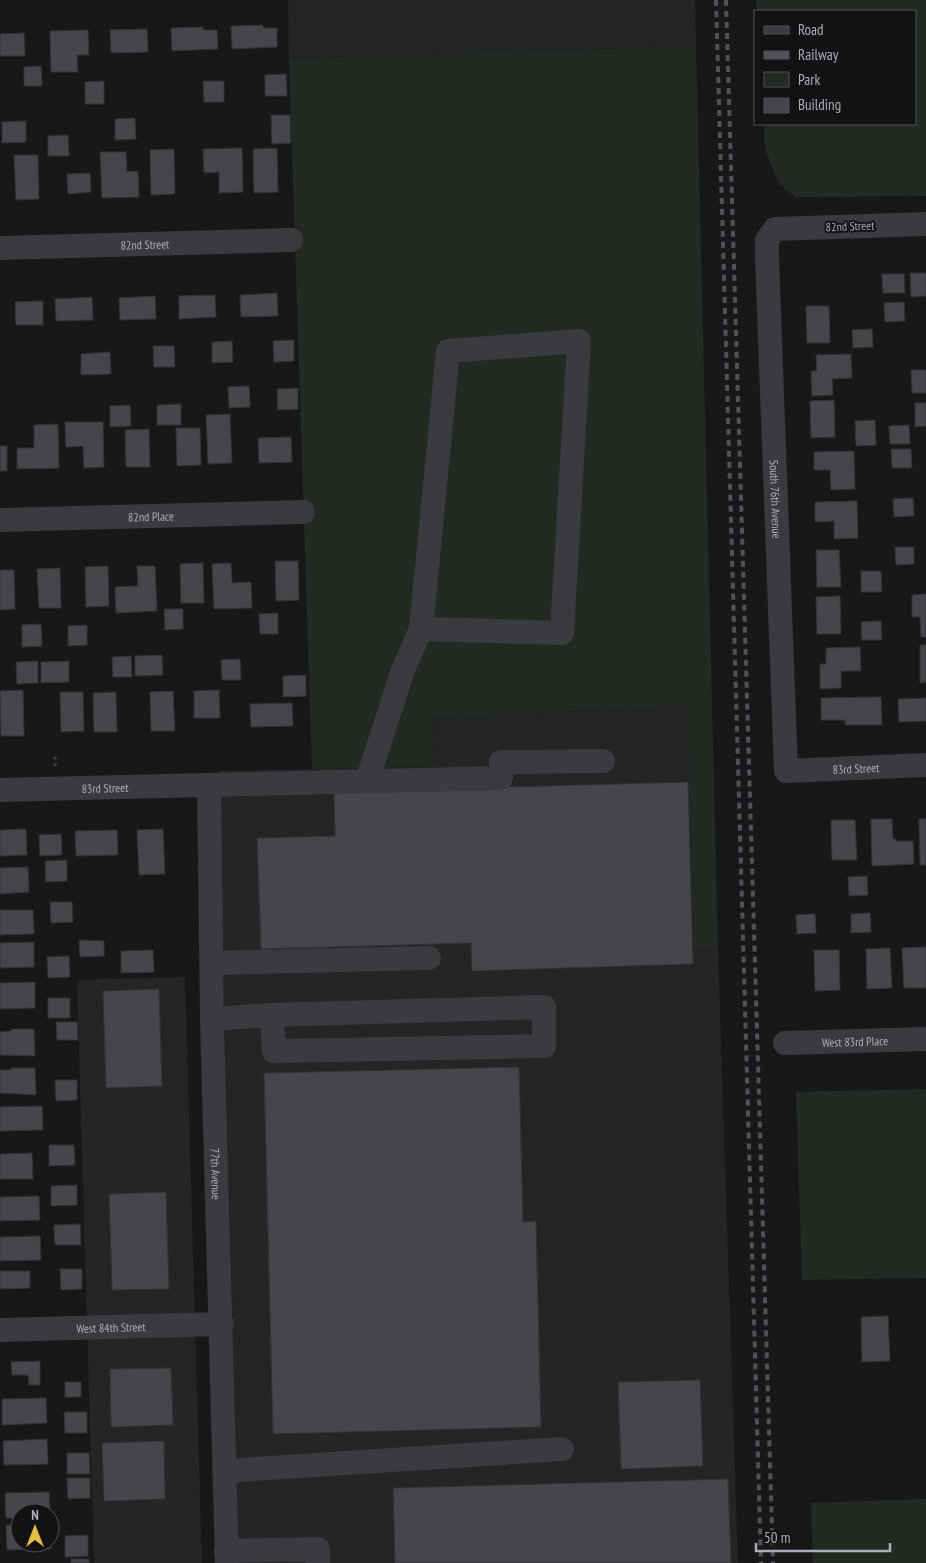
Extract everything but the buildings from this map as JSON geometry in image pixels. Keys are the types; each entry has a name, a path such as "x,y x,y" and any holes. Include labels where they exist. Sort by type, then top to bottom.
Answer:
{"street":[{"name":"82nd Street","path":"775,229 926,224"},
{"name":"South 76th Avenue","path":"775,229 767,240 767,257 786,771"},
{"name":"82nd Street","path":"0,248 290,240"},
{"path":"367,781 402,670 421,630 448,351 579,341 562,633 421,630"},
{"name":"82nd Place","path":"0,520 303,512"},
{"name":"83rd Street","path":"0,790 502,778 502,762 604,761"},
{"name":"83rd Street","path":"786,771 926,765"},
{"name":"77th Avenue","path":"209,785 212,1019 227,1557"},
{"path":"212,963 429,958"},
{"path":"212,1019 272,1015 544,1007 544,1046 274,1051 272,1015"},
{"name":"West 83rd Place","path":"785,1043 926,1039"},
{"name":"West 84th Street","path":"0,1330 222,1324"},
{"path":"224,1471 562,1449"},
{"path":"227,1557 318,1549 318,1563"}],"shaded area":[{"path":"288,0 695,0 696,46 289,58"},
{"path":"689,706 694,949 718,949 738,1563 239,1563 218,771 435,767 433,718"},
{"path":"185,977 202,1563 94,1563 77,980"}],"green space":[{"path":"756,0 926,0 926,196 795,197 779,184 765,149 764,125 916,125 916,10 757,10"},
{"path":"696,46 718,949 694,949 688,706 433,718 435,767 312,769 289,58"},
{"path":"926,1089 926,1278 802,1280 796,1092"},
{"path":"926,1499 926,1563 813,1563 811,1503"}],"railway":[{"path":"716,0 761,1563"},
{"path":"726,0 773,1563"}]}
